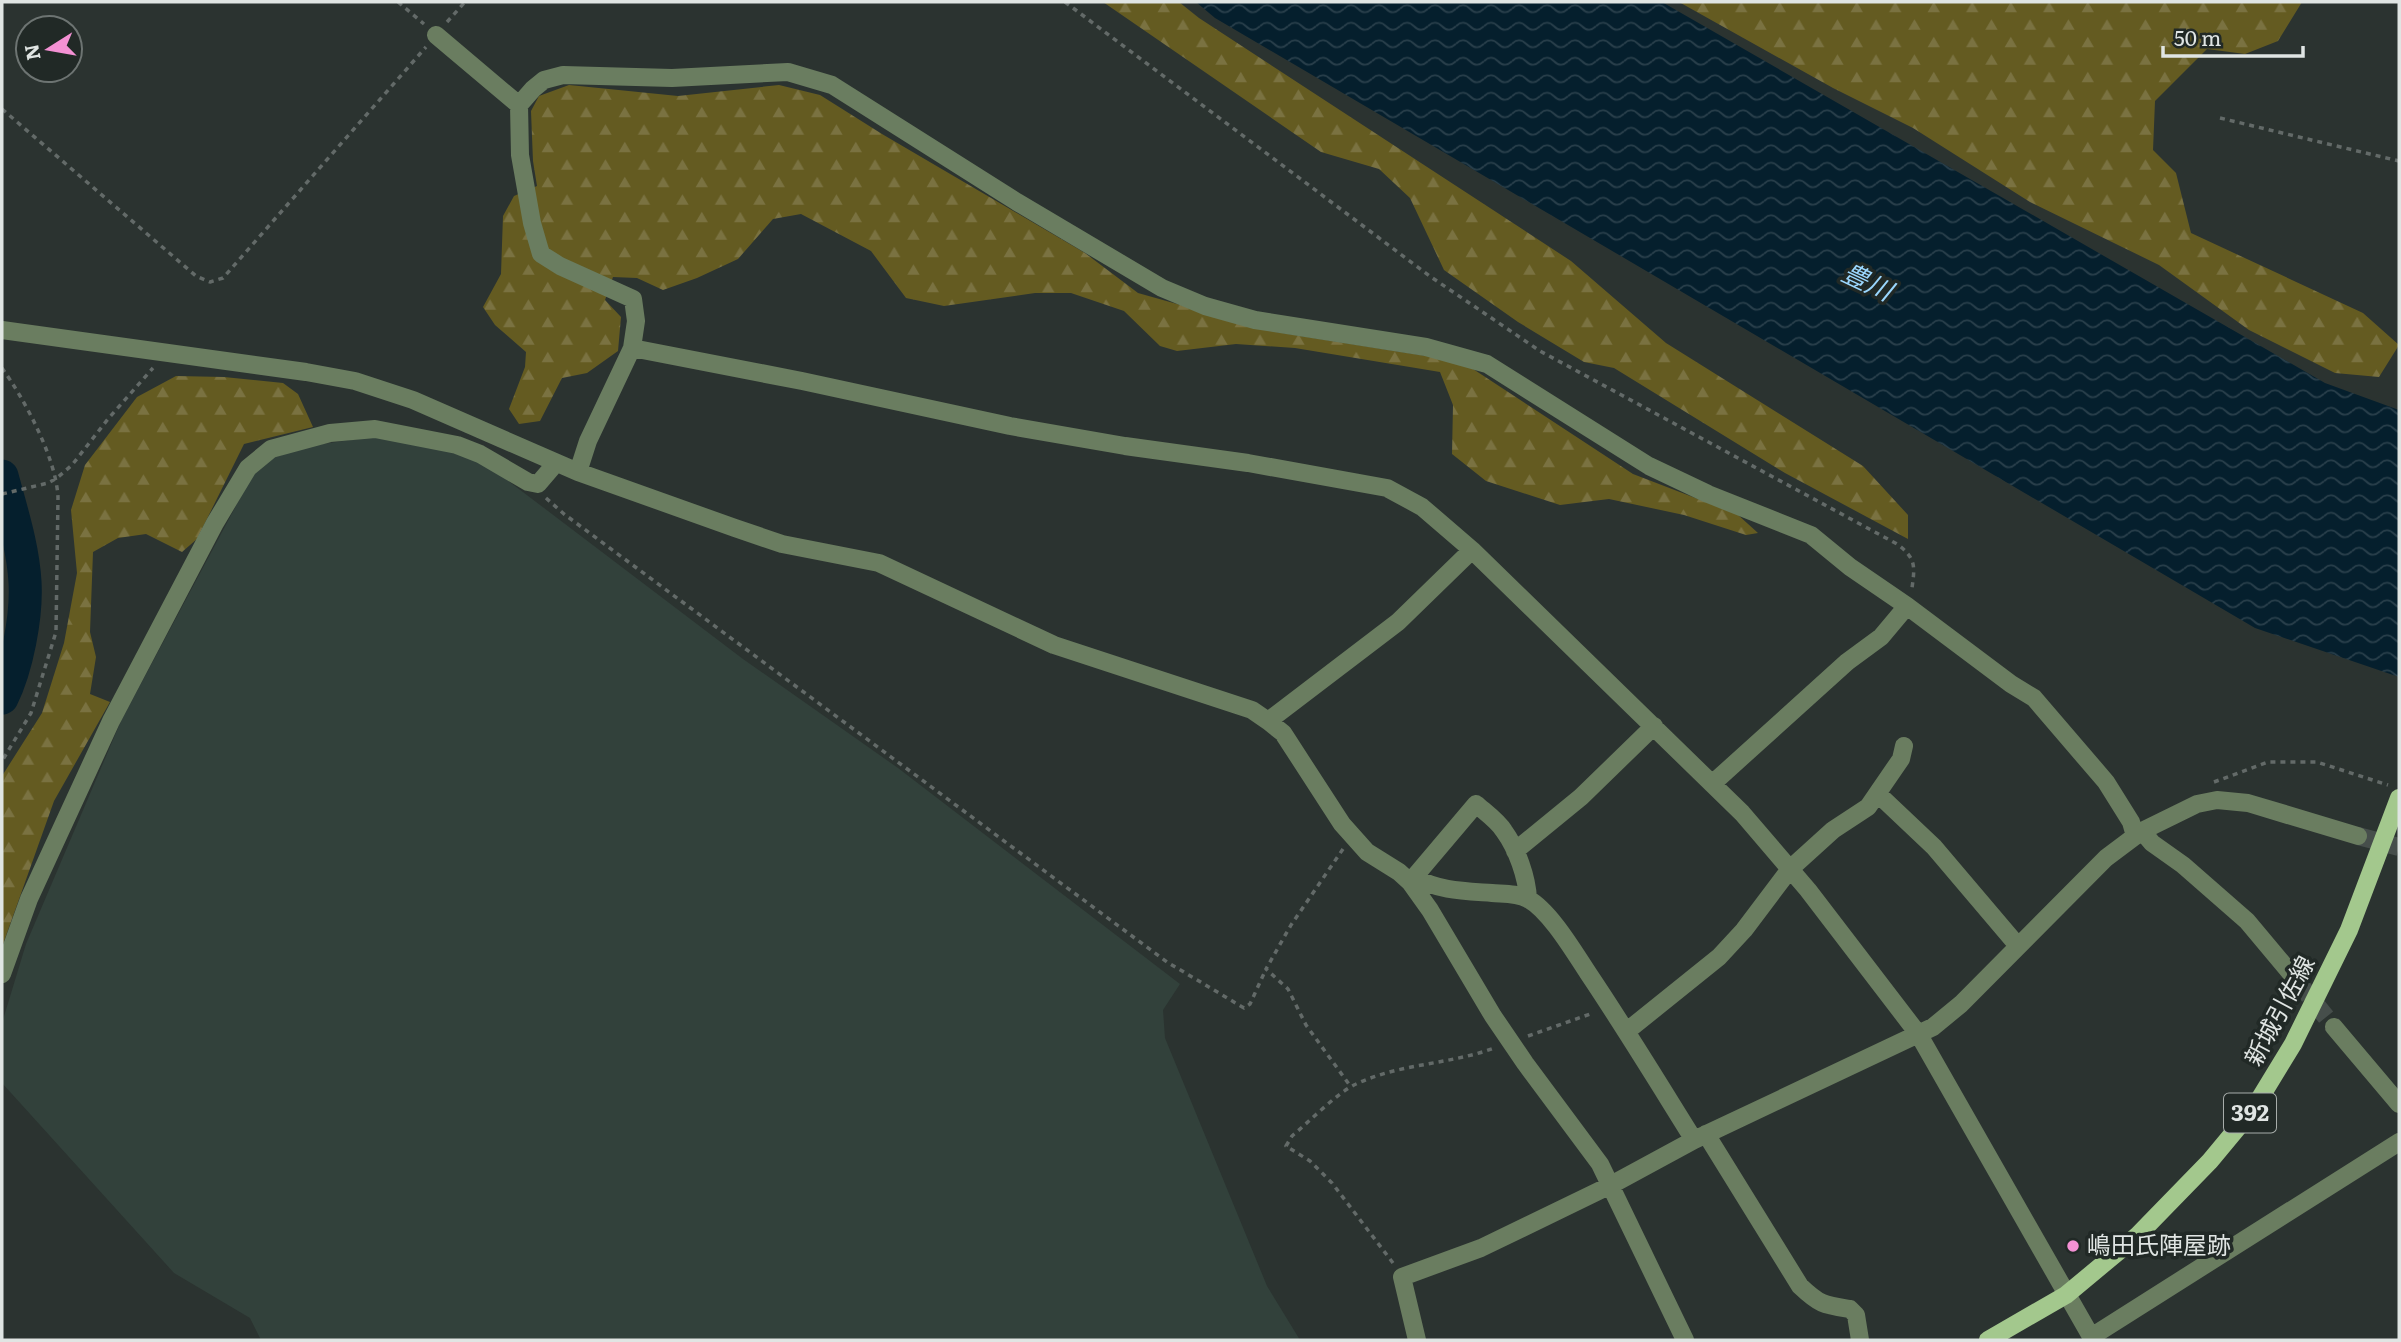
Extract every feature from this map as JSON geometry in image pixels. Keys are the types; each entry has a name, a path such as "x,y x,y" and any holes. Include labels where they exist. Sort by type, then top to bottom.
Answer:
{"main road":[{"name":"新城引佐線","path":"1988,1340 2066,1295 2137,1236 2210,1161 2254,1108 2293,1044 2349,930 2399,799"}],"street":[{"path":"436,35 519,105"},
{"path":"578,472 589,441 632,348 636,321 633,299 560,266 541,254 531,223 520,155 519,105 544,80 563,75 672,78 788,72 832,85 1017,202 1162,288 1205,306 1255,320 1426,347 1487,364 1649,466 1708,494 1811,535 1850,567 2034,698 2106,782 2139,834 2183,865 2247,921 2298,982"},
{"path":"2,330 355,381 413,400 578,472 782,544 879,563 1054,645 1252,710 1283,733 1342,824 1367,852 1412,879 1454,891 1511,894 1528,899 1540,909 1562,935 1801,1286 1825,1306 1850,1308 1856,1315 1860,1340"},
{"path":"632,348 1010,426 1248,463 1387,488 1422,507 1472,550 1654,726 1741,813 1790,869 1919,1035 2092,1339 2399,1142"},
{"path":"2,974 29,898 111,721 215,523 248,468 271,449 330,433 374,429 457,445 480,454 528,482 538,484 556,463"},
{"path":"1268,721 1392,627 1472,550"},
{"path":"1712,784 1847,663 1881,637 1907,606"},
{"path":"1515,851 1581,797 1654,726"},
{"path":"1626,1031 1719,957 1744,930 1790,869 1833,830 1868,807 1901,759 1904,746"},
{"path":"1878,794 1934,847 2018,946"},
{"path":"1417,1340 1402,1277 1481,1248 1611,1185 1700,1137 1933,1027 1961,1004 2106,858 2139,834 2197,804 2217,800 2248,803 2358,836"},
{"path":"1412,879 1476,804 1504,829 1515,851 1528,899"},
{"path":"1412,879 1511,1042 1600,1164 1685,1340"},
{"path":"2334,1027 2399,1104"}],"path":[{"path":"398,2 436,35"},
{"path":"2,109 196,276 210,282 223,278 465,2"},
{"path":"1065,2 1431,277 1540,351 1909,552 1914,564 1913,587 1907,606"},
{"path":"2220,118 2399,161"},
{"path":"2,494 48,483 72,465 152,370 155,352"},
{"path":"2,368 28,412 57,478 56,632 31,713 2,761"},
{"path":"538,484 546,499 564,514 1167,962 1244,1008 1251,1004 1266,969 1291,925 1353,837"},
{"path":"2197,804 2195,794 2206,785 2268,762 2317,762 2399,788"},
{"path":"1266,969 1288,989 1306,1025 1351,1087"},
{"path":"1402,1277 1332,1183 1310,1161 1286,1146 1292,1136 1351,1087 1393,1070 1477,1055 1611,1007"}],"shaded area":[{"path":"372,437 456,452 490,467 743,659 898,768 1180,984 1163,1010 1165,1038 1267,1286 1300,1340 261,1340 250,1318 174,1273 2,1083 2,1023 26,944 121,721 253,474 273,458 308,446"}],"green space":[{"path":"1103,2 1179,2 1199,18 1571,261 1666,343 1863,466 1908,515 1908,539 1785,473 1614,368 1584,362 1518,322 1444,270 1410,198 1379,169 1321,152"},
{"path":"1679,2 2302,2 2278,41 2245,54 2207,49 2155,101 2153,150 2176,173 2191,233 2363,313 2399,345 2379,377 2335,373 2249,330 2159,265 2030,202 1913,128 1833,88"},
{"path":"569,85 678,96 779,85 820,95 1085,253 1138,293 1276,332 1467,365 1633,474 1737,514 1758,533 1746,535 1684,515 1609,499 1560,505 1486,481 1452,454 1453,405 1440,372 1295,348 1236,344 1177,351 1160,346 1124,311 1071,293 1035,293 944,306 906,298 871,251 801,214 773,219 738,259 663,290 637,278 613,277 605,300 621,317 618,351 587,373 562,378 540,421 519,424 509,409 525,367 526,352 495,325 483,307 501,274 503,216 514,196 537,186 531,111 539,96"},
{"path":"176,376 224,377 283,383 298,394 313,427 244,444 197,539 182,552 146,534 118,538 93,552 90,632 96,657 90,694 110,702 54,801 2,947 2,776 42,713 64,643 77,573 71,510 85,465 137,397"}],"water":[{"name":"豊川","path":"1196,2 1662,2 2325,383 2399,410 2399,677 2255,628 1215,18"}],"waterway":[{"path":"2,476 22,555 25,582 23,626 2,698"}],"tunnel":[{"path":"2358,836 2399,847"},
{"path":"2298,982 2334,1027"}],"place":[{"name":"嶋田氏陣屋跡","path":"2073,1246"}]}
